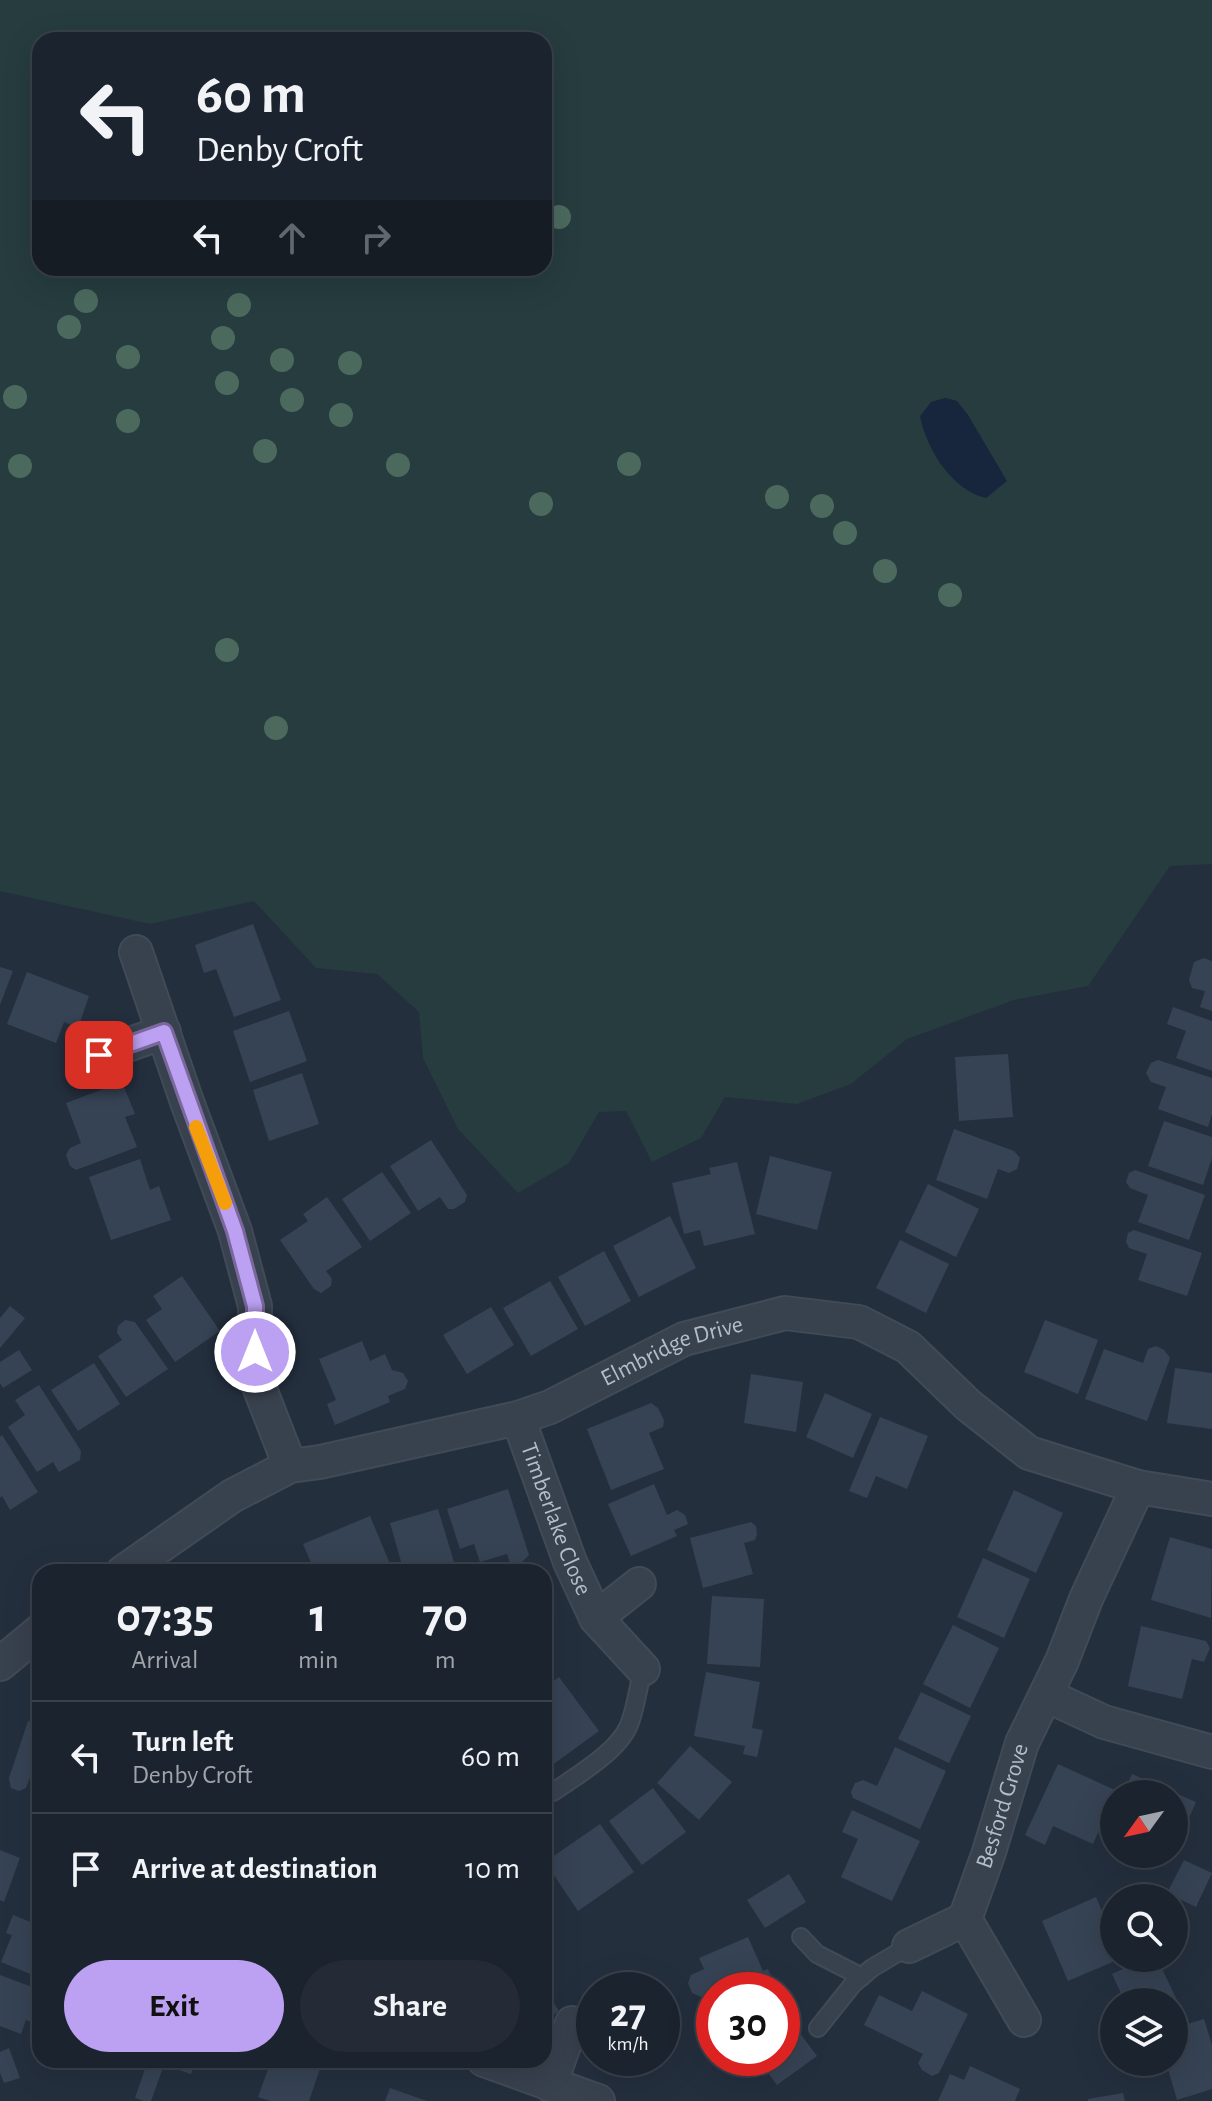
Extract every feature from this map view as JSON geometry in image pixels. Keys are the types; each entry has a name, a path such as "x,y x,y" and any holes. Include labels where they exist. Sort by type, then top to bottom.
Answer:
{"street":[{"path":"136,952 235,1231 255,1306 255,1376 290,1466"},
{"path":"99,1055 164,1032"},
{"name":"Elmbridge Drive","path":"134,1564 232,1496 290,1466 518,1418 550,1407 684,1339 785,1313 859,1322 908,1347 968,1405 1029,1453 1138,1487 1212,1499"},
{"name":"Timberlake Close","path":"518,1418 570,1562 596,1618 643,1669"},
{"name":"Besford Grove","path":"965,1919 1022,1743 1138,1487"},
{"name":"Timberlake Close","path":"596,1618 639,1584"},
{"path":"0,1664 32,1638"},
{"path":"1046,1695 1104,1722 1212,1752"},
{"path":"909,1946 965,1919 1024,2020"},
{"path":"550,2085 572,2023"},
{"path":"505,2068 598,2101"}],"lane":[{"path":"553,1792 591,1766 629,1726 643,1669"},
{"path":"801,1937 817,1954 862,1977"},
{"path":"818,2028 862,1977 909,1946"}],"green space":[{"path":"0,0 1212,0 1212,864 1170,866 1088,986 1014,1000 907,1039 851,1084 797,1104 725,1097 701,1138 652,1162 626,1111 599,1112 569,1163 518,1193 458,1129 423,1058 419,1012 377,974 316,968 254,901 150,924 0,891"}],"water":[{"path":"945,398 957,401 968,415 1007,481 986,498 962,487 942,466 928,441 920,416 931,402"}],"building":[{"path":"253,924 281,1000 234,1017 216,969 204,973 195,945"},
{"path":"1204,958 1212,961 1212,1011 1200,1007 1205,991 1192,988 1189,980 1194,962"},
{"path":"0,967 13,971 0,1005"},
{"path":"27,972 89,996 78,1028 64,1022 56,1043 7,1024"},
{"path":"1173,1007 1212,1021 1212,1071 1176,1058 1186,1031 1167,1024"},
{"path":"289,1011 307,1061 250,1082 233,1031"},
{"path":"1008,1054 1013,1117 959,1121 955,1057"},
{"path":"1158,1060 1212,1078 1212,1114 1208,1127 1158,1109 1166,1087 1151,1082 1146,1073 1151,1063"},
{"path":"302,1073 319,1124 269,1141 253,1090"},
{"path":"122,1082 135,1114 125,1117 137,1147 76,1170 70,1166 66,1155 70,1148 81,1143 66,1103"},
{"path":"1164,1121 1212,1137 1212,1158 1203,1185 1148,1166"},
{"path":"954,1129 1014,1151 1020,1158 1017,1169 1009,1173 998,1169 987,1199 936,1180"},
{"path":"431,1140 467,1195 465,1202 454,1209 448,1209 440,1197 418,1211 390,1166"},
{"path":"770,1156 832,1172 817,1230 756,1214"},
{"path":"140,1159 150,1190 159,1186 171,1220 111,1240 89,1177"},
{"path":"737,1162 755,1234 704,1246 700,1230 684,1234 672,1183 711,1174 709,1168"},
{"path":"1135,1170 1205,1195 1189,1240 1138,1222 1148,1195 1130,1188 1126,1182 1129,1173"},
{"path":"382,1172 411,1213 370,1241 342,1199"},
{"path":"928,1184 979,1209 956,1257 905,1232"},
{"path":"327,1197 362,1247 326,1271 332,1279 331,1286 321,1293 314,1289 280,1240 308,1221 303,1214"},
{"path":"670,1216 696,1268 639,1297 613,1246"},
{"path":"1134,1230 1202,1253 1187,1296 1138,1280 1147,1254 1129,1248 1126,1242 1128,1233"},
{"path":"900,1240 949,1264 926,1313 876,1288"},
{"path":"604,1251 631,1301 585,1326 558,1277"},
{"path":"182,1276 220,1331 175,1362 146,1320 162,1309 153,1296"},
{"path":"550,1281 578,1329 531,1356 503,1308"},
{"path":"10,1306 25,1318 0,1348 0,1318"},
{"path":"491,1307 514,1345 467,1374 443,1335"},
{"path":"125,1320 135,1322 168,1369 126,1397 98,1356 122,1340 117,1333 118,1326"},
{"path":"1045,1320 1098,1340 1078,1394 1024,1372"},
{"path":"362,1341 370,1361 385,1354 392,1370 403,1373 408,1381 405,1389 388,1396 390,1402 335,1425 327,1404 336,1400 319,1359"},
{"path":"1156,1346 1170,1358 1147,1421 1085,1399 1104,1349 1143,1363 1148,1349"},
{"path":"19,1350 32,1370 3,1388 0,1383 0,1362"},
{"path":"94,1363 120,1404 78,1431 51,1390"},
{"path":"1175,1368 1212,1373 1212,1429 1167,1423"},
{"path":"751,1374 803,1382 796,1432 744,1423"},
{"path":"39,1385 81,1451 80,1460 59,1472 53,1462 37,1472 8,1427 25,1415 15,1400"},
{"path":"825,1393 872,1414 853,1458 806,1437"},
{"path":"651,1403 658,1408 664,1420 663,1427 649,1433 664,1469 611,1490 587,1429"},
{"path":"880,1417 928,1436 907,1489 876,1476 867,1498 849,1491"},
{"path":"2,1435 38,1492 10,1510 2,1496 0,1498"},
{"path":"654,1484 667,1515 677,1510 685,1515 688,1524 674,1530 677,1536 631,1556 608,1504"},
{"path":"508,1489 529,1555 520,1564 510,1563 507,1554 480,1562 474,1544 460,1549 447,1509"},
{"path":"1014,1490 1063,1513 1036,1573 987,1550"},
{"path":"438,1509 455,1564 402,1564 390,1523"},
{"path":"370,1516 390,1564 312,1564 303,1544"},
{"path":"751,1522 756,1526 755,1540 744,1543 753,1574 703,1588 690,1538"},
{"path":"1170,1537 1212,1549 1211,1618 1151,1600"},
{"path":"983,1558 1030,1579 1004,1638 957,1617"},
{"path":"712,1596 764,1599 760,1667 707,1664"},
{"path":"953,1625 999,1648 970,1708 923,1684"},
{"path":"1141,1626 1206,1641 1210,1648 1204,1662 1192,1659 1182,1699 1128,1686"},
{"path":"706,1672 760,1682 752,1728 763,1730 757,1757 743,1754 745,1746 694,1736"},
{"path":"559,1677 599,1731 552,1765 552,1682"},
{"path":"921,1692 971,1716 949,1763 898,1739"},
{"path":"28,1721 32,1722 32,1778 26,1788 19,1791 11,1788 9,1778"},
{"path":"690,1746 732,1782 699,1820 657,1783"},
{"path":"895,1747 946,1771 920,1829 853,1798 851,1792 855,1783 863,1780 877,1786"},
{"path":"1058,1764 1100,1783 1100,1829 1093,1844 1053,1826 1045,1845 1025,1835"},
{"path":"1132,1774 1146,1780 1129,1780"},
{"path":"653,1788 686,1832 642,1865 609,1821"},
{"path":"1188,1798 1196,1802 1188,1821"},
{"path":"852,1810 920,1841 892,1901 841,1877 858,1839 842,1832"},
{"path":"600,1824 634,1872 578,1911 552,1872 552,1857"},
{"path":"0,1850 20,1858 4,1902 0,1900"},
{"path":"1188,1862 1212,1873 1196,1907 1188,1903 1188,1884 1172,1884 1180,1868 1188,1868"},
{"path":"789,1874 806,1902 765,1928 747,1900"},
{"path":"1096,1897 1100,1906 1100,1967 1068,1981 1042,1921"},
{"path":"13,1915 32,1923 32,1975 1,1962 12,1935 6,1933"},
{"path":"748,1937 763,1971 768,1969 769,1972 698,1972 704,1969 699,1958"},
{"path":"1164,1972 1171,1988 1118,1988 1112,1974"},
{"path":"696,1973 696,1995 688,1983 691,1975"},
{"path":"0,1975 32,1987 32,2022 26,2020 21,2034 0,2026"},
{"path":"922,1991 968,2014 939,2073 932,2076 922,2070 918,2063 923,2054 864,2025 879,1995 912,2011"},
{"path":"552,2001 559,2011 552,2016"},
{"path":"1204,2019 1212,2045 1212,2089 1177,2100 1170,2076 1188,2076 1188,2024"},
{"path":"800,2033 817,2056 800,2068"},
{"path":"9,2048 20,2078 4,2083 0,2073 0,2052"},
{"path":"970,2066 1020,2089 1015,2101 938,2101 950,2074 964,2080"},
{"path":"145,2068 163,2068 151,2101 135,2098"},
{"path":"173,2068 193,2068 191,2074"},
{"path":"266,2068 320,2068 309,2101 270,2101 258,2097 268,2069"},
{"path":"770,2076 789,2076 777,2085"},
{"path":"390,2088 427,2101 385,2101"},
{"path":"1123,2093 1125,2101 1088,2101 1088,2099"}],"slow traffic":[{"path":"196,1127 225,1203"}],"route":[{"path":"99,1055 164,1032 235,1231 255,1306 255,1352"}]}
